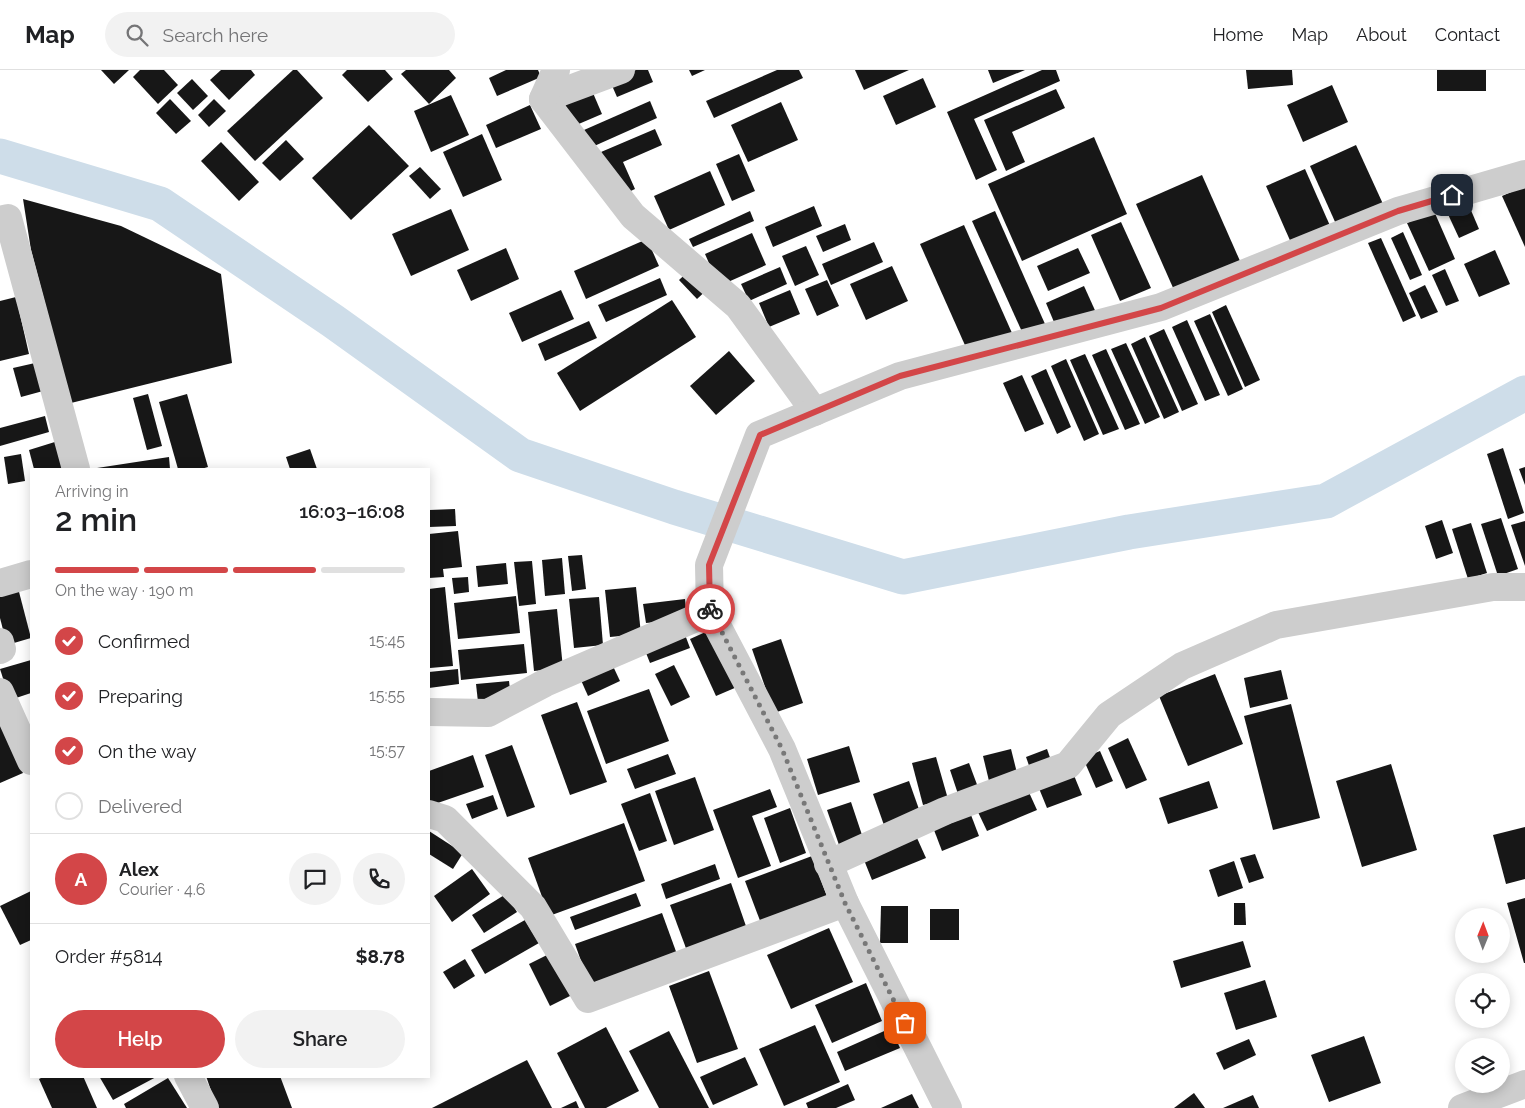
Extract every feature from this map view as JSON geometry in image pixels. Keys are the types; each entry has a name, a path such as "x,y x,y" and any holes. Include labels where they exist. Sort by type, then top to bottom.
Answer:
{"street":[{"path":"542,99 556,70"},
{"path":"542,99 621,70"},
{"path":"542,99 633,216 738,306 815,412"},
{"path":"948,1108 845,903 782,749 710,612 709,565 760,435 900,376 1161,308 1398,211 1525,174"},
{"path":"0,220 8,218 76,468"},
{"path":"0,583 30,574"},
{"path":"828,864 945,811 1068,765 1109,715 1182,666 1276,625 1493,587 1525,587"},
{"path":"430,712 488,713 553,679 710,612"},
{"path":"0,642 2,649 0,650"},
{"path":"0,692 30,759"},
{"path":"430,814 446,819 534,907 588,999 845,903"},
{"path":"189,1078 205,1108"},
{"path":"1462,1108 1525,1084"}],"building":[{"path":"101,70 129,70 114,84"},
{"path":"140,70 164,70 178,85 158,104 133,77"},
{"path":"221,70 251,70 255,75 229,100 210,80"},
{"path":"293,70 297,70 323,98 255,161 227,131"},
{"path":"347,70 385,70 393,79 368,102 342,75"},
{"path":"406,70 449,70 456,78 429,104 401,74"},
{"path":"506,70 538,70 541,77 497,96 489,78"},
{"path":"636,70 648,70 653,82 617,97 610,81"},
{"path":"689,70 705,70 692,76"},
{"path":"777,70 799,70 803,78 714,118 706,101"},
{"path":"855,70 909,70 864,90"},
{"path":"988,70 1025,70 993,83"},
{"path":"1042,70 1056,70 1060,81 974,119 997,170 976,180 947,112"},
{"path":"1246,70 1292,70 1293,85 1248,89"},
{"path":"1437,70 1486,70 1486,91 1437,91"},
{"path":"923,78 936,107 896,125 883,96"},
{"path":"192,79 208,96 193,110 177,93"},
{"path":"1332,85 1348,122 1303,142 1287,105"},
{"path":"1056,89 1065,108 1012,132 1025,162 1006,171 984,120"},
{"path":"593,93 602,114 574,126 565,105"},
{"path":"451,95 469,135 431,152 414,111"},
{"path":"170,99 191,121 176,134 156,113"},
{"path":"214,99 226,111 209,127 198,115"},
{"path":"650,101 657,118 592,147 584,130"},
{"path":"781,102 798,140 748,162 731,125"},
{"path":"530,105 541,129 496,148 486,125"},
{"path":"369,125 409,166 351,220 312,178"},
{"path":"655,129 662,145 623,162 635,189 620,196 601,152"},
{"path":"482,134 502,180 463,197 443,152"},
{"path":"1094,137 1127,214 1022,261 988,184"},
{"path":"286,140 304,159 280,181 262,163"},
{"path":"221,142 259,182 239,201 201,161"},
{"path":"1356,145 1383,204 1336,224 1310,166"},
{"path":"739,154 755,191 732,201 716,164"},
{"path":"420,167 441,189 430,199 409,176"},
{"path":"1305,169 1331,228 1292,245 1266,186"},
{"path":"710,171 725,205 669,230 654,196"},
{"path":"1202,175 1240,261 1174,290 1136,204"},
{"path":"1525,186 1525,247 1502,196"},
{"path":"23,199 121,226 221,274 232,363 71,403 31,250"},
{"path":"1467,201 1479,229 1459,238 1446,210"},
{"path":"814,206 822,226 773,247 765,227"},
{"path":"451,209 469,250 411,276 392,234"},
{"path":"750,211 754,221 693,247 689,239"},
{"path":"995,211 1045,324 1023,334 972,221"},
{"path":"1434,211 1455,259 1429,271 1407,223"},
{"path":"1121,222 1151,288 1120,301 1091,235"},
{"path":"845,224 851,240 823,252 816,236"},
{"path":"964,225 1012,333 968,352 920,244"},
{"path":"1403,232 1422,275 1410,280 1391,238"},
{"path":"752,233 766,265 719,286 705,254"},
{"path":"1381,238 1416,316 1403,322 1368,243"},
{"path":"647,239 659,266 586,299 574,271"},
{"path":"874,242 883,262 831,285 822,264"},
{"path":"806,246 819,275 795,286 782,256"},
{"path":"506,248 519,279 471,301 457,270"},
{"path":"1078,248 1090,273 1048,291 1037,266"},
{"path":"1495,250 1510,284 1479,297 1464,264"},
{"path":"892,266 908,301 866,320 850,284"},
{"path":"780,267 787,284 749,301 741,284"},
{"path":"692,268 710,287 697,299 679,280"},
{"path":"1445,269 1459,301 1446,306 1432,275"},
{"path":"660,278 667,295 606,322 598,305"},
{"path":"827,280 839,306 817,316 805,289"},
{"path":"1425,285 1438,312 1421,319 1409,293"},
{"path":"1084,286 1098,317 1059,334 1046,303"},
{"path":"561,290 574,319 522,342 509,313"},
{"path":"790,290 800,314 769,327 759,303"},
{"path":"16,297 29,354 0,361 0,301"},
{"path":"672,300 696,337 580,411 557,373"},
{"path":"1226,305 1260,380 1245,387 1212,312"},
{"path":"1210,314 1243,389 1228,396 1194,321"},
{"path":"1187,320 1220,395 1205,401 1172,327"},
{"path":"589,321 597,338 545,361 538,344"},
{"path":"1164,329 1198,404 1182,411 1149,336"},
{"path":"1145,337 1179,412 1164,419 1131,344"},
{"path":"1126,343 1160,417 1145,424 1111,349"},
{"path":"1106,349 1140,424 1125,430 1092,355"},
{"path":"729,351 755,381 716,415 690,386"},
{"path":"1085,354 1119,429 1103,435 1070,360"},
{"path":"1066,359 1099,434 1084,441 1051,366"},
{"path":"35,363 43,391 21,397 13,368"},
{"path":"1046,369 1071,427 1057,434 1031,376"},
{"path":"1022,375 1044,424 1025,432 1003,383"},
{"path":"148,394 162,446 147,450 133,398"},
{"path":"187,394 208,467 178,468 159,402"},
{"path":"45,416 49,432 0,446 0,428"},
{"path":"58,441 66,468 34,468 29,450"},
{"path":"1503,448 1524,513 1508,519 1487,454"},
{"path":"310,449 317,468 290,468 286,457"},
{"path":"21,454 25,481 8,484 4,457"},
{"path":"169,457 170,468 97,468"},
{"path":"1525,467 1525,485 1519,469"},
{"path":"455,509 456,526 430,527 430,510"},
{"path":"1501,518 1518,569 1498,576 1481,524"},
{"path":"1442,520 1453,553 1436,559 1425,526"},
{"path":"1525,521 1525,566 1511,525"},
{"path":"1471,523 1487,573 1468,579 1452,529"},
{"path":"458,531 462,567 443,569 444,577 430,578 430,534"},
{"path":"582,555 586,589 572,591 568,556"},
{"path":"562,558 565,594 545,596 542,560"},
{"path":"532,561 536,604 519,606 514,562"},
{"path":"506,563 508,584 478,587 476,566"},
{"path":"468,577 469,592 454,594 452,578"},
{"path":"445,587 453,666 430,668 430,589"},
{"path":"636,587 641,634 610,637 605,590"},
{"path":"18,588 30,638 7,645 0,618 0,593"},
{"path":"516,596 520,633 458,639 454,603"},
{"path":"599,597 603,645 574,648 569,599"},
{"path":"685,599 687,619 646,623 643,604"},
{"path":"557,609 563,668 534,671 528,612"},
{"path":"710,630 737,687 716,696 690,639"},
{"path":"684,632 690,648 650,663 644,648"},
{"path":"781,639 803,703 774,713 752,649"},
{"path":"524,644 527,673 461,680 458,650"},
{"path":"30,660 30,693 10,700 0,669"},
{"path":"612,664 620,681 588,696 580,678"},
{"path":"674,665 690,697 671,706 655,674"},
{"path":"458,669 459,684 430,688 430,672"},
{"path":"1281,670 1288,699 1250,708 1244,678"},
{"path":"1215,674 1243,744 1188,766 1159,696"},
{"path":"509,681 511,699 478,702 476,684"},
{"path":"649,689 669,741 606,764 587,711"},
{"path":"577,702 607,782 570,795 541,715"},
{"path":"1291,704 1320,818 1273,830 1244,716"},
{"path":"0,719 23,773 0,783"},
{"path":"1128,738 1147,780 1126,789 1108,748"},
{"path":"512,745 535,807 507,817 485,755"},
{"path":"849,746 860,782 818,795 807,759"},
{"path":"1011,749 1017,773 989,781 983,756"},
{"path":"1047,749 1053,766 1032,774 1026,757"},
{"path":"1100,751 1113,781 1096,788 1083,758"},
{"path":"668,754 676,774 635,789 627,769"},
{"path":"473,755 484,787 430,806 430,771"},
{"path":"936,757 948,799 923,805 912,763"},
{"path":"969,763 979,790 959,797 950,770"},
{"path":"1391,764 1417,850 1362,867 1336,781"},
{"path":"1073,773 1082,795 1047,808 1038,786"},
{"path":"695,777 714,830 674,845 655,791"},
{"path":"909,781 921,815 885,828 873,794"},
{"path":"1209,781 1218,808 1168,824 1159,798"},
{"path":"1027,788 1037,810 987,831 977,810"},
{"path":"770,789 777,807 752,816 771,866 738,878 713,810"},
{"path":"650,793 667,841 639,851 621,804"},
{"path":"493,795 498,809 472,819 466,804"},
{"path":"851,802 863,838 839,845 827,810"},
{"path":"790,808 806,853 780,863 764,818"},
{"path":"971,815 979,836 942,851 934,830"},
{"path":"624,823 645,881 549,916 528,858"},
{"path":"1525,827 1525,879 1506,884 1493,835"},
{"path":"430,832 463,853 453,869 430,855"},
{"path":"917,838 926,858 872,880 864,860"},
{"path":"1255,854 1264,878 1249,883 1240,858"},
{"path":"812,856 829,902 762,926 745,881"},
{"path":"1234,861 1243,888 1218,897 1209,870"},
{"path":"715,864 720,879 666,899 661,884"},
{"path":"472,869 490,894 452,922 434,896"},
{"path":"731,883 747,929 687,951 670,905"},
{"path":"30,891 30,940 20,945 0,906"},
{"path":"636,893 641,906 575,930 570,917"},
{"path":"506,894 517,912 484,933 472,915"},
{"path":"1525,898 1525,963 1510,908 1507,903"},
{"path":"1234,903 1245,903 1246,925 1234,925"},
{"path":"881,906 908,906 908,943 880,943"},
{"path":"930,909 959,909 959,940 930,940"},
{"path":"662,913 678,957 591,989 575,944"},
{"path":"525,920 539,943 485,974 471,950"},
{"path":"829,928 853,982 791,1009 767,955"},
{"path":"1243,941 1251,967 1181,988 1173,961"},
{"path":"551,953 572,995 550,1006 529,964"},
{"path":"465,959 475,976 454,989 443,972"},
{"path":"709,971 738,1049 697,1063 669,986"},
{"path":"1265,980 1277,1017 1236,1030 1224,993"},
{"path":"866,983 882,1021 832,1043 815,1005"},
{"path":"815,1025 840,1082 784,1106 759,1049"},
{"path":"606,1027 639,1091 606,1108 585,1108 557,1053"},
{"path":"891,1028 900,1048 845,1071 837,1052"},
{"path":"669,1031 709,1108 659,1108 629,1051"},
{"path":"1364,1036 1381,1083 1329,1102 1311,1055"},
{"path":"1249,1039 1256,1055 1224,1070 1216,1053"},
{"path":"745,1057 758,1085 713,1105 700,1077"},
{"path":"527,1060 552,1108 432,1108"},
{"path":"84,1078 97,1108 52,1108 39,1079"},
{"path":"100,1078 154,1078 113,1100"},
{"path":"168,1078 187,1108 126,1108 124,1104"},
{"path":"207,1078 281,1078 292,1108 217,1108"},
{"path":"848,1084 855,1100 836,1108 808,1108 806,1103"},
{"path":"1194,1093 1205,1108 1174,1108"},
{"path":"912,1094 919,1108 881,1108"},
{"path":"1253,1095 1259,1108 1223,1108"},
{"path":"576,1101 579,1108 561,1108"}],"waterway":[{"path":"0,156 160,204 333,321 520,455 674,507 903,577 1129,532 1326,501 1525,393"}],"way so far":[{"path":"710,609 782,749 845,903 905,1023"}],"route":[{"path":"710,609 709,565 760,435 900,376 1161,308 1398,211 1452,195"}]}
